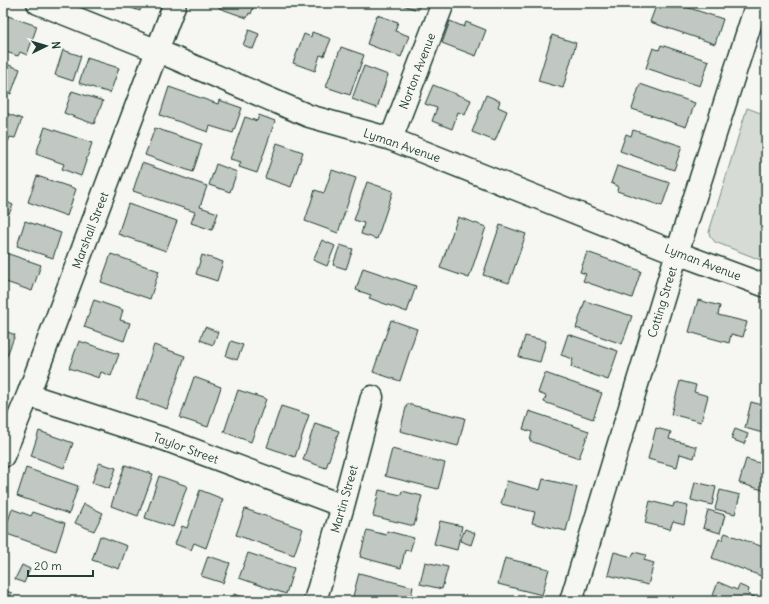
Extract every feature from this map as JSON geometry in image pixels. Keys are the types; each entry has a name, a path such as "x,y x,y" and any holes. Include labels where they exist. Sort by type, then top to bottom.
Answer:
{"street":[{"name":"Lyman Avenue","path":"38,3 158,51 309,116 391,139 677,253 766,286"},
{"name":"Marshall Street","path":"3,456 28,395 175,3"},
{"name":"Norton Avenue","path":"391,139 443,3"},
{"name":"Cotting Street","path":"571,601 677,253 757,3"},
{"name":"Taylor Street","path":"28,395 164,439 343,506"},
{"name":"Martin Street","path":"315,601 343,506 372,397"}],"shaded area":[{"path":"747,108 766,115 766,262 715,242 710,236 709,232"}],"building":[{"path":"117,3 142,3 140,11"},
{"path":"221,3 255,3 251,14 249,13 247,18 219,8"},
{"path":"396,3 420,3 418,10"},
{"path":"657,3 674,3 723,19 715,44 650,22"},
{"path":"377,15 398,22 395,31 409,36 401,57 367,44"},
{"path":"8,16 37,26 27,55 20,52 18,56 3,51 3,31"},
{"path":"450,21 464,27 466,22 486,30 476,56 442,43"},
{"path":"249,30 259,34 253,49 243,45"},
{"path":"312,32 331,39 324,56 320,55 315,71 293,63 304,34 311,37"},
{"path":"552,35 576,43 563,88 538,81"},
{"path":"661,45 709,61 700,86 646,68 653,48 659,50"},
{"path":"341,47 364,55 350,95 326,87"},
{"path":"63,50 81,56 73,81 55,75"},
{"path":"87,58 119,68 110,93 79,83"},
{"path":"3,63 20,69 11,94 3,91"},
{"path":"364,66 388,75 377,108 352,99"},
{"path":"766,79 766,92 762,90"},
{"path":"640,84 695,103 686,127 632,109"},
{"path":"433,85 471,100 465,115 458,112 452,129 432,121 437,108 425,104"},
{"path":"169,87 218,104 219,100 242,108 233,133 210,126 208,132 160,115"},
{"path":"72,91 103,101 94,124 64,113"},
{"path":"486,95 500,101 498,107 507,111 495,141 472,132"},
{"path":"3,112 22,119 15,138 10,137 8,142 3,141"},
{"path":"259,115 275,121 257,173 239,167 241,162 230,159 245,117 257,121"},
{"path":"45,127 92,143 81,176 62,169 64,164 36,154"},
{"path":"155,128 202,144 193,172 145,155"},
{"path":"633,130 682,146 674,170 620,151 626,134 631,136"},
{"path":"277,143 303,152 291,187 265,178"},
{"path":"142,163 207,186 200,207 218,213 212,230 191,223 195,212 133,191"},
{"path":"216,164 237,172 230,192 209,185"},
{"path":"617,166 670,183 662,206 617,191 618,186 611,183"},
{"path":"332,170 356,178 338,233 305,221 315,190 324,193"},
{"path":"37,176 76,189 67,216 28,202"},
{"path":"367,182 393,191 377,239 361,234 364,223 354,220"},
{"path":"3,200 13,205 9,214 3,211"},
{"path":"128,204 177,221 166,251 118,234"},
{"path":"458,217 486,227 469,278 440,268"},
{"path":"25,221 61,233 53,258 17,246"},
{"path":"500,225 526,234 509,283 483,275"},
{"path":"322,240 335,246 327,266 313,260"},
{"path":"340,245 353,249 346,269 333,265"},
{"path":"3,252 41,265 32,291 3,281"},
{"path":"587,252 641,271 632,298 583,281 586,274 580,272"},
{"path":"111,254 159,271 150,299 101,282"},
{"path":"202,255 223,262 217,281 196,274"},
{"path":"363,268 416,286 407,312 369,298 371,295 356,290"},
{"path":"94,300 123,310 120,320 130,323 124,341 84,327"},
{"path":"698,300 720,306 718,315 747,322 743,337 731,334 729,343 689,332"},
{"path":"585,301 632,316 622,344 576,328"},
{"path":"391,320 417,329 400,381 373,372"},
{"path":"205,327 218,332 213,345 200,340"},
{"path":"3,330 15,335 6,358 3,357"},
{"path":"568,334 618,351 608,380 571,367 573,359 561,355"},
{"path":"525,336 546,341 540,362 519,357"},
{"path":"79,341 119,354 111,376 101,372 99,378 69,368"},
{"path":"231,341 243,345 237,360 226,356"},
{"path":"154,345 185,356 167,409 136,398"},
{"path":"545,373 602,393 593,419 544,402 546,396 538,393"},
{"path":"194,377 221,387 208,427 180,418"},
{"path":"680,381 696,385 694,392 708,396 701,422 671,414"},
{"path":"238,390 266,399 251,442 224,432"},
{"path":"751,402 766,406 766,434 745,428"},
{"path":"407,404 465,418 458,446 400,431"},
{"path":"281,406 309,415 295,457 267,447"},
{"path":"529,411 589,431 579,458 530,441 532,432 523,429"},
{"path":"315,423 339,431 326,468 303,460"},
{"path":"656,428 671,432 669,439 697,447 694,458 680,454 677,467 648,459"},
{"path":"735,429 748,434 744,444 731,439"},
{"path":"39,431 73,443 64,468 31,456"},
{"path":"392,449 445,463 438,489 385,476"},
{"path":"746,459 766,465 766,491 739,483"},
{"path":"99,463 116,468 109,489 92,483"},
{"path":"125,465 153,474 138,516 111,506"},
{"path":"26,468 78,486 69,514 17,496"},
{"path":"159,476 187,486 173,527 145,518"},
{"path":"543,479 577,487 566,531 532,523 535,512 501,504 507,481 540,490"},
{"path":"695,482 716,487 712,505 691,500"},
{"path":"200,490 223,499 206,548 194,543 191,550 175,544 182,526 187,528"},
{"path":"379,490 401,495 402,491 422,496 414,526 373,516"},
{"path":"720,490 740,495 735,514 715,509"},
{"path":"650,501 673,507 674,503 688,506 684,524 673,521 670,529 645,523"},
{"path":"84,504 103,513 94,531 75,523"},
{"path":"12,509 31,516 33,512 65,523 56,551 4,533"},
{"path":"245,509 303,529 294,555 236,535"},
{"path":"708,510 725,515 720,533 703,528"},
{"path":"440,521 462,526 457,550 434,544"},
{"path":"465,529 475,533 471,545 460,541"},
{"path":"367,530 386,535 387,531 414,538 410,551 405,550 401,568 360,557"},
{"path":"725,533 766,548 766,572 763,571 761,576 712,558 719,539 722,540"},
{"path":"100,536 127,546 119,569 92,560"},
{"path":"614,552 632,557 634,552 646,555 644,560 654,563 648,585 608,575"},
{"path":"248,553 294,568 286,594 239,578"},
{"path":"208,556 230,563 223,583 201,576"},
{"path":"505,558 549,569 542,595 498,584"},
{"path":"425,562 448,567 442,589 420,584"},
{"path":"22,565 30,569 24,583 15,579"},
{"path":"359,573 413,587 410,601 352,600"},
{"path":"718,582 737,590 739,585 749,589 748,594 755,597 753,601 711,601"},
{"path":"3,590 12,593 9,601 3,601"},
{"path":"234,594 255,601 231,601"}]}
